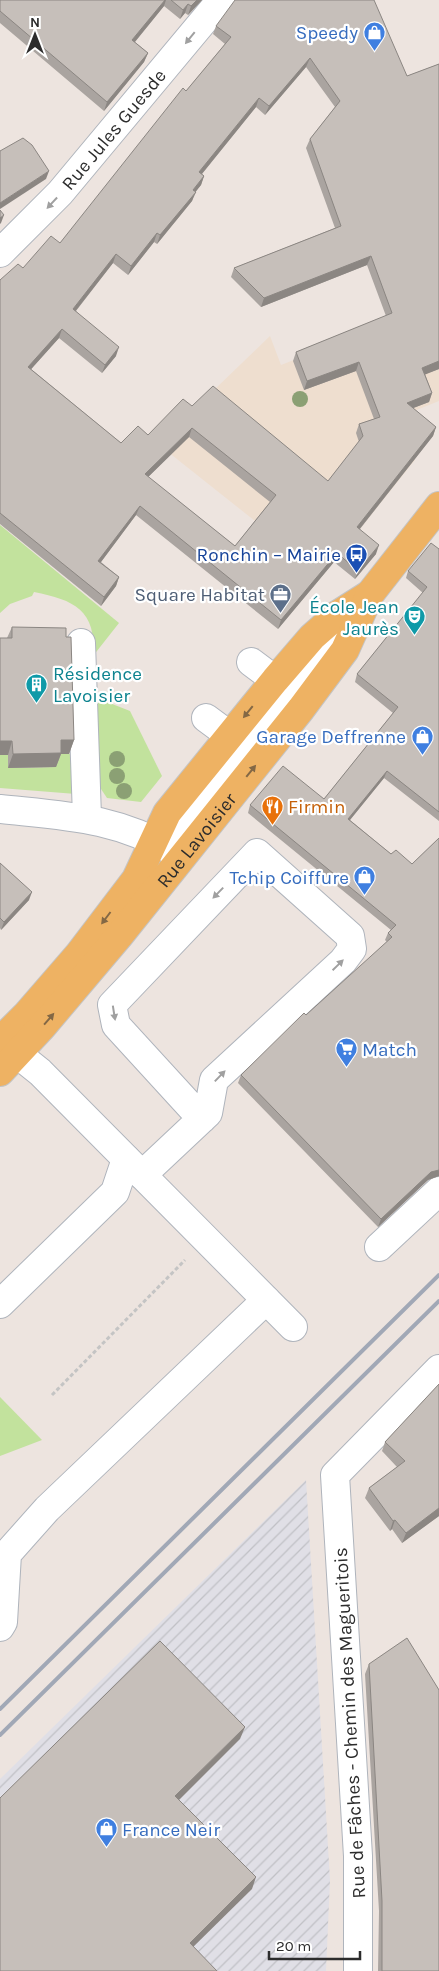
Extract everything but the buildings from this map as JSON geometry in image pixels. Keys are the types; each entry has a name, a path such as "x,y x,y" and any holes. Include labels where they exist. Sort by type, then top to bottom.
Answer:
{"main road":[{"name":"Rue Lavoisier","path":"3,1049 27,1014 79,954 136,879 168,849 331,671 345,650 370,594 439,506"},
{"name":"Rue Lavoisier","path":"3,1049 55,1012 144,905 168,849 166,813 274,680 312,637 337,615 370,594"}],"street":[{"name":"Rue Jules Guesde","path":"0,253 60,193 221,0"},
{"path":"0,810 87,818 114,825 168,849 214,784 370,594"},
{"path":"81,643 87,818"},
{"path":"251,662 274,680"},
{"path":"206,718 229,735"},
{"path":"0,1304 115,1192 134,1167 202,1119 208,1112 214,1080 343,961 352,950 350,936 257,853 112,1005 116,1025 202,1119"},
{"path":"3,1049 40,1072 293,1327"},
{"path":"379,1247 439,1191"},
{"path":"0,1628 3,1622 7,1554 48,1509 266,1300"},
{"name":"Rue de Fâches - Chemin des Magueritois","path":"358,1971 358,1856 336,1475 439,1369"}],"path":[{"path":"52,1395 206,1239"}],"shaded area":[{"path":"439,303 439,401 374,427 415,460 323,575 158,444 270,336 281,365"},
{"path":"306,1480 330,1880 326,1971 0,1971 0,1779"}],"green space":[{"path":"0,525 119,623 93,656 93,640 87,618 80,610 61,599 34,592 32,596 10,604 0,613"},
{"path":"97,698 130,711 162,776 141,802 107,798 99,786"},
{"path":"57,754 75,754 76,794 0,788 0,755 8,755 9,768 56,767"},
{"path":"0,1397 42,1440 0,1456"}],"railway":[{"path":"0,1709 439,1275"},
{"path":"0,1735 439,1301"}],"place":[{"name":"Speedy","path":"374,51"},
{"name":"Ronchin – Mairie","path":"357,573"},
{"name":"Square Habitat","path":"281,613"},
{"name":"École Jean Jaurès","path":"415,636"},
{"name":"Résidence Lavoisier","path":"37,703"},
{"name":"Garage Deffrenne","path":"422,755"},
{"name":"Firmin","path":"272,825"},
{"name":"Tchip Coiffure","path":"365,896"},
{"name":"Match","path":"346,1068"},
{"name":"France Neir","path":"106,1848"}]}
